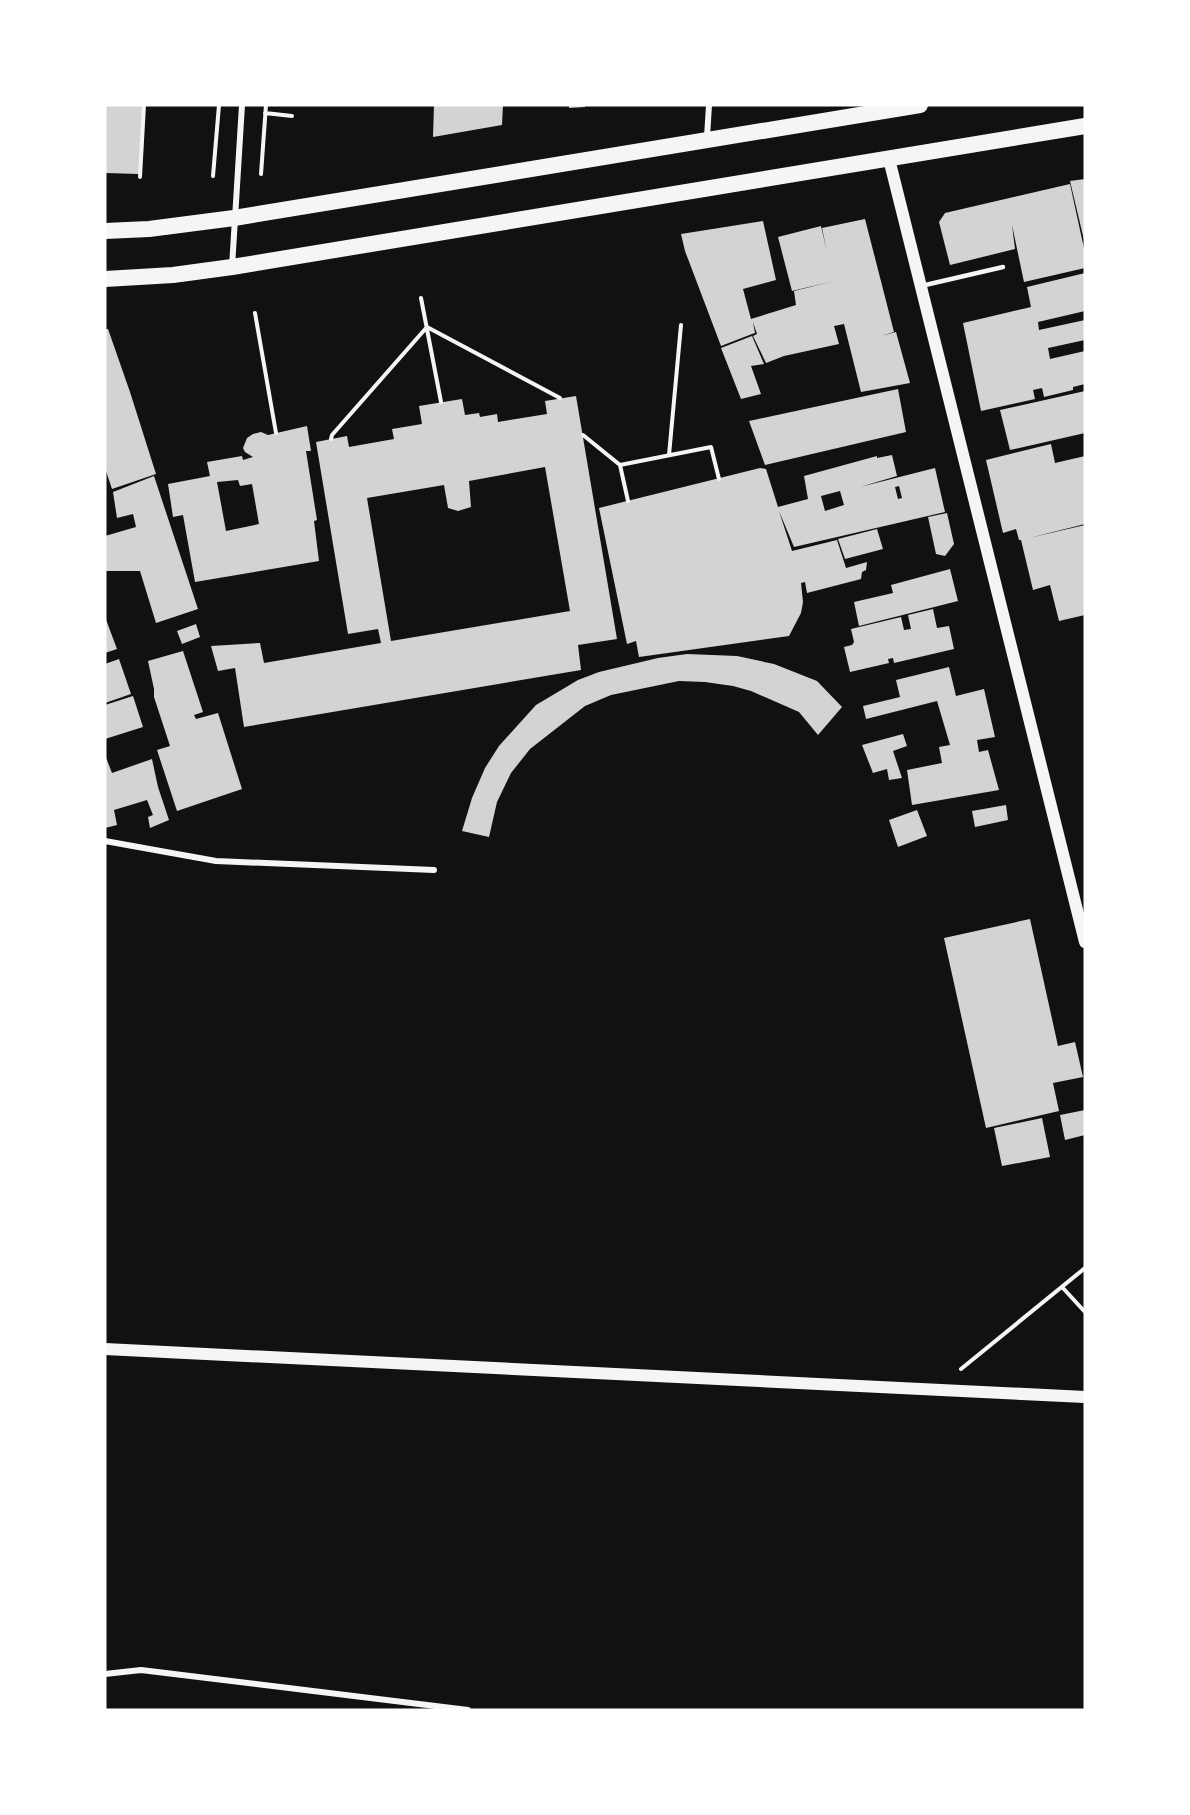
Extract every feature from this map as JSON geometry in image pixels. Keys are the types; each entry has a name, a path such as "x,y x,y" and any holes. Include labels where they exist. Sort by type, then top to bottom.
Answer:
{"highway":[{"path":"105,231 149,229 234,218 920,105"},
{"path":"105,279 231,267 1085,126"}],"main road":[{"path":"890,159 1085,942"},
{"path":"105,1349 945,1392 1085,1397"}],"street":[{"path":"231,267 242,105"},
{"path":"707,140 709,105"},
{"path":"105,841 216,861 434,870"},
{"path":"105,1674 141,1670 468,1710"}],"lane":[{"path":"921,286 1003,267"}],"path":[{"path":"140,177 144,105"},
{"path":"213,176 219,105"},
{"path":"261,174 266,105"},
{"path":"266,113 292,116"},
{"path":"421,298 441,402"},
{"path":"255,313 276,433"},
{"path":"669,455 681,325"},
{"path":"427,327 560,398"},
{"path":"331,439 332,435 427,327"},
{"path":"583,435 620,465 628,501"},
{"path":"620,465 711,447 719,479"},
{"path":"945,1392 962,1368 1085,1268"},
{"path":"1062,1287 1085,1312"}],"building":[{"path":"105,105 143,105 139,174 105,173"},
{"path":"434,105 503,105 502,125 433,137"},
{"path":"569,105 585,105 585,107 569,108"},
{"path":"1085,179 1085,240 1084,240 1070,181"},
{"path":"1070,184 1085,253 1085,268 1024,282 1012,225 1015,249 950,265 939,222 945,213"},
{"path":"865,219 894,332 881,336 896,332 910,383 861,392 844,324 834,326 839,344 784,356 766,363 753,336 757,334 753,322 755,333 721,346 685,251 681,234 763,221 776,280 743,289 751,319 796,305 794,291 834,281 792,291 778,237 821,226 827,252 822,228"},
{"path":"1085,273 1085,311 1038,322 1039,330 1085,320 1085,340 1048,348 1050,359 1085,351 1085,384 1073,387 1073,390 1044,397 1042,388 1033,390 1035,399 981,411 963,323 1031,307 1027,287"},
{"path":"105,329 108,329 156,474 112,489 105,468"},
{"path":"752,336 764,364 751,366 761,394 741,399 721,348"},
{"path":"898,389 906,432 765,465 749,421"},
{"path":"1085,391 1085,433 1010,450 1000,410"},
{"path":"576,396 617,639 578,645 581,670 244,727 235,668 218,671 211,646 260,643 264,663 381,643 378,629 348,634 316,442 347,436 349,447 394,439 392,429 422,424 419,406 462,399 465,415 479,413 480,417 497,414 498,422 547,414 545,401","holes":["545,467 570,611 391,641 367,498 444,485 448,508 458,511 471,507 469,481"]},
{"path":"307,426 311,451 306,451 317,520 314,521 319,561 195,582 183,515 173,517 168,484 210,476 207,462 242,456 243,460 253,457 243,448 247,438 261,432 268,435","holes":["238,480 240,486 252,484 259,524 226,531 217,482"]},
{"path":"1051,444 1055,463 1085,456 1085,524 1029,538 1085,525 1085,615 1059,621 1050,585 1033,590 1021,540 1019,540 1016,529 1003,533 986,460"},
{"path":"892,455 897,476 860,487 935,468 945,512 794,547 779,511 792,551 837,540 846,568 867,562 861,579 807,593 805,582 801,583 803,602 801,613 789,636 639,657 636,641 627,644 599,508 760,468 766,469 778,507 808,499 804,476 877,456 877,458","holes":["899,486 902,498 898,499 895,487","840,491 844,505 825,511 821,496"]},
{"path":"154,476 198,609 156,623 140,571 105,571 105,536 136,527 133,514 117,518 113,492"},
{"path":"947,513 954,544 945,556 936,554 928,517"},
{"path":"877,529 883,549 845,559 838,539"},
{"path":"950,569 958,601 859,626 854,602 893,593 891,585"},
{"path":"933,609 937,628 949,626 954,649 894,663 893,658 888,659 889,663 850,672 844,647 854,642 851,629 901,617 904,630 911,629 908,615"},
{"path":"105,617 117,649 105,653"},
{"path":"196,624 200,637 182,644 177,631"},
{"path":"183,651 203,712 194,715 196,719 218,713 242,789 177,811 157,750 170,746 154,697 148,661"},
{"path":"687,654 737,656 774,664 817,681 842,707 818,735 799,712 751,691 733,686 679,681 611,695 585,706 530,749 511,773 497,802 489,837 462,831 472,798 485,768 499,746 536,705 578,680 599,672 658,658"},
{"path":"119,659 131,694 105,703 105,664"},
{"path":"949,667 956,696 984,689 995,737 977,740 979,752 988,750 999,790 912,805 907,770 942,763 939,747 950,745 937,701 866,719 863,706 900,697 896,680"},
{"path":"133,696 143,727 105,739 105,705"},
{"path":"903,734 907,746 893,751 902,778 889,780 887,769 873,773 862,745"},
{"path":"105,755 112,773 152,759 169,820 150,828 148,817 153,815 147,800 114,810 117,825 105,828"},
{"path":"1006,805 1008,820 975,827 972,811"},
{"path":"917,810 927,836 898,847 889,820"},
{"path":"1030,919 1058,1046 1075,1042 1083,1077 1053,1083 1059,1111 986,1128 944,938"},
{"path":"1085,1110 1085,1135 1065,1140 1060,1115"},
{"path":"1042,1118 1050,1157 1002,1166 994,1128"}]}
